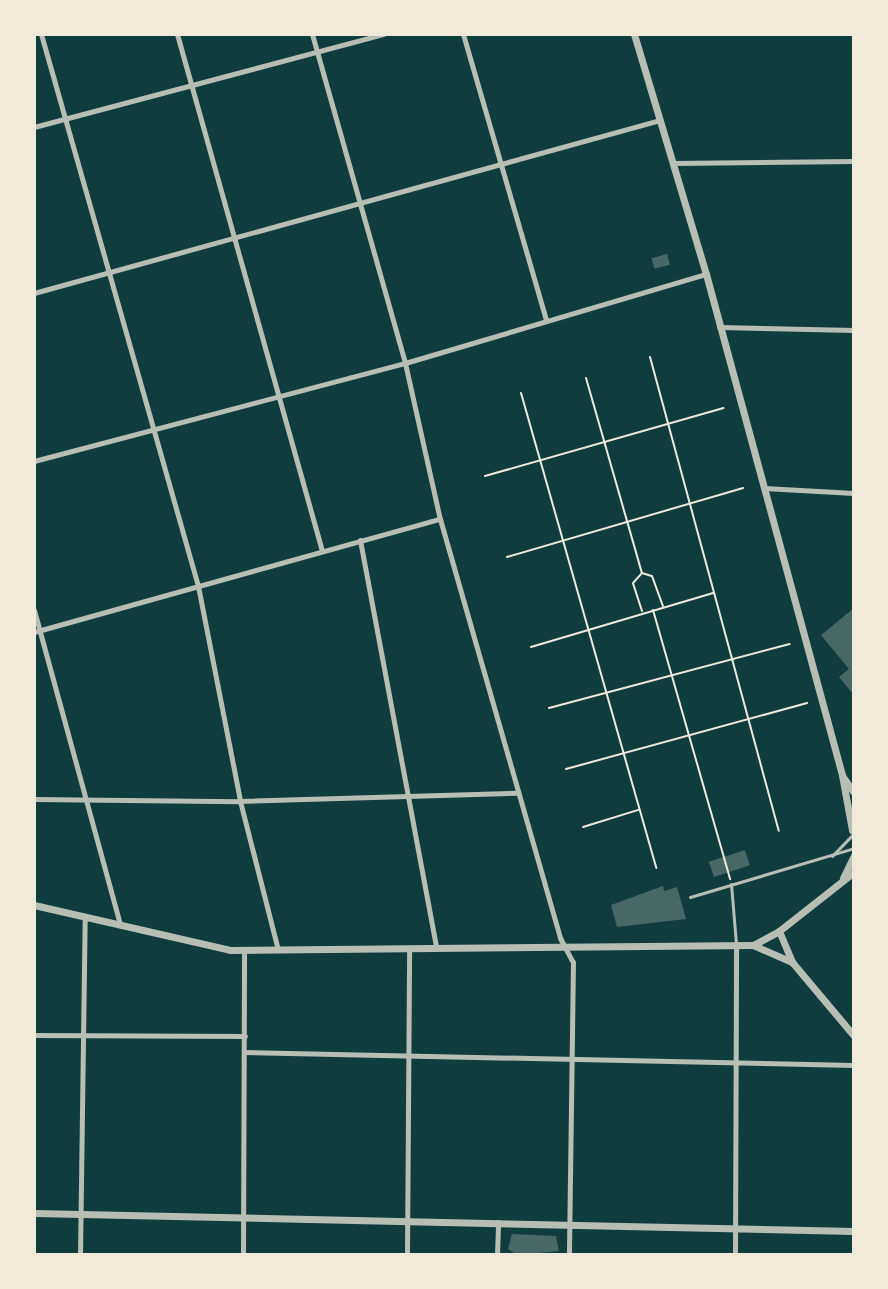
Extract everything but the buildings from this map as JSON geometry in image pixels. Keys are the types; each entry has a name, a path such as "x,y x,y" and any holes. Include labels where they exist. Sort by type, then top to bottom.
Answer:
{"street":[{"path":"41,34 198,586 240,801 278,950"},
{"path":"177,34 238,238 322,551"},
{"path":"312,34 405,363 440,519 517,793 565,948 573,962 569,1255"},
{"path":"34,127 384,34"},
{"path":"463,34 546,319"},
{"path":"634,34 706,274 717,327 842,775 853,833"},
{"path":"34,293 661,120"},
{"path":"673,163 854,161"},
{"path":"34,461 405,363 706,274"},
{"path":"717,327 854,330"},
{"path":"763,488 854,493"},
{"path":"37,631 440,519"},
{"path":"360,540 436,950"},
{"path":"34,610 37,631 120,924"},
{"path":"842,775 854,793"},
{"path":"34,799 240,801 517,793"},
{"path":"843,879 854,855"},
{"path":"753,945 779,931 854,872"},
{"path":"34,905 244,950 753,945 792,962"},
{"path":"80,1255 85,916"},
{"path":"779,931 792,962 854,1036"},
{"path":"735,1255 736,945"},
{"path":"243,1255 244,950"},
{"path":"407,1255 411,1056 409,950"},
{"path":"34,1035 245,1036"},
{"path":"244,1052 736,1066 854,1065"},
{"path":"34,1213 854,1231"},
{"path":"497,1255 498,1222"}],"lane":[{"path":"830,859 853,833"},
{"path":"690,897 830,859 854,848"},
{"path":"731,884 736,945"}],"path":[{"path":"650,357 779,831"},
{"path":"586,378 642,573"},
{"path":"521,393 656,868"},
{"path":"485,476 723,408"},
{"path":"507,557 743,488"},
{"path":"642,573 652,576 663,607"},
{"path":"642,573 633,583 643,614"},
{"path":"531,647 714,592"},
{"path":"653,610 731,884"},
{"path":"549,708 790,644"},
{"path":"566,769 807,703"},
{"path":"583,827 639,810"}]}
